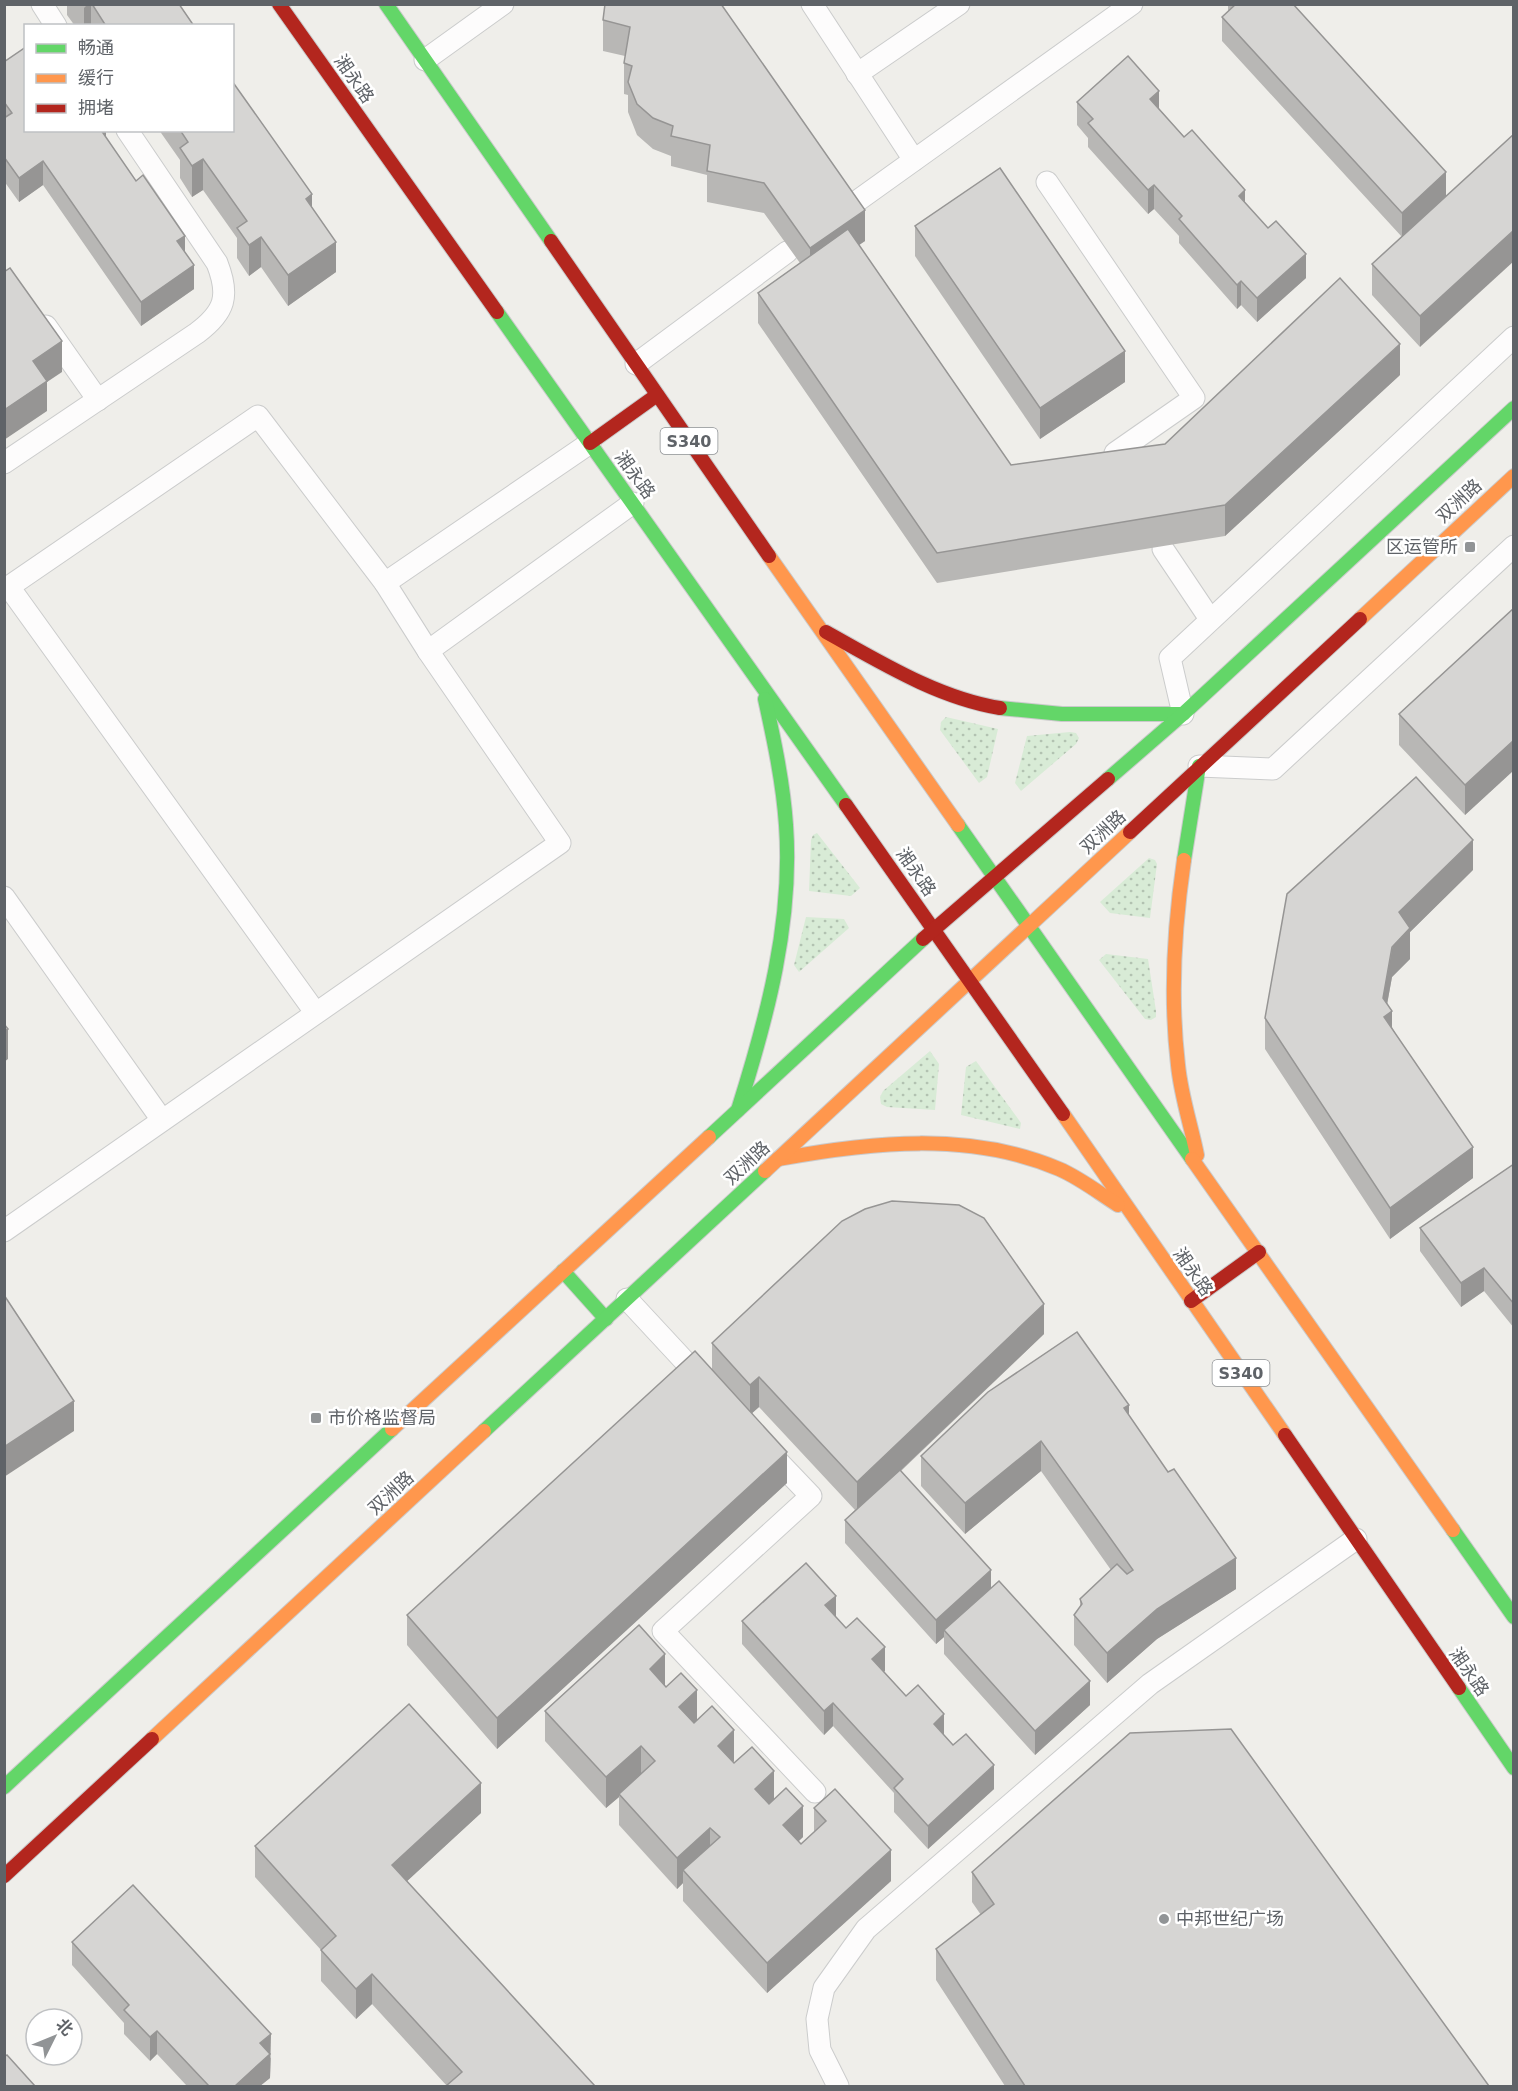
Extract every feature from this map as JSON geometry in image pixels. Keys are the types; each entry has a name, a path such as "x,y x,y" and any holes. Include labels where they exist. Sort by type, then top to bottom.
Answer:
{"main road":[{"name":"湘永路","path":"279,4 934,929 1514,1768"},
{"name":"S340","path":"386,4 819,628 1514,1617"},
{"path":"590,443 657,395"},
{"name":"双洲路","path":"4,1787 934,929 1183,714 1514,408"},
{"name":"双洲路","path":"4,1876 1514,476"},
{"path":"819,628 900,673 972,700 1020,711 1183,714"},
{"path":"738,1110 759,1044 775,974 785,904 787,842 781,776 762,686"},
{"path":"1199,766 1182,860 1174,940 1174,1001 1179,1067 1199,1166"},
{"path":"778,1159 842,1146 895,1142 943,1142 997,1150 1062,1171 1129,1212"},
{"path":"1191,1301 1259,1252"},
{"path":"563,1271 606,1318"}],"lane":[{"path":"42,4 55,24"},
{"path":"425,60 503,4"},
{"path":"812,4 914,159"},
{"path":"857,74 959,4"},
{"path":"846,208 1110,11 1132,4"},
{"path":"4,463 214,320 224,301 225,283 217,263 128,132"},
{"path":"1047,182 1194,398 1115,453 1124,474"},
{"path":"636,364 787,252"},
{"path":"31,305 98,400"},
{"path":"1183,714 1170,658 1514,337"},
{"path":"4,1232 315,1012 560,843 428,651 385,583 258,416 7,588 315,1012"},
{"path":"385,583 590,443"},
{"path":"428,651 633,503"},
{"path":"1199,766 1273,769 1514,546"},
{"path":"1163,549 1210,619"},
{"path":"4,897 162,1120"},
{"path":"627,1299 716,1395"},
{"path":"755,1437 810,1497 663,1631 815,1792"},
{"path":"837,2086 820,2050 817,2019 824,1988 866,1929 1150,1684 1356,1539"}],"green space":[{"path":"946,717 998,729 987,777 979,783 940,730 941,722"},
{"path":"1076,733 1079,738 1076,744 1021,791 1015,783 1027,736"},
{"path":"817,833 860,888 851,896 809,891 811,840"},
{"path":"1149,858 1155,860 1157,864 1150,918 1110,913 1100,902"},
{"path":"806,917 844,919 849,928 799,972 794,965"},
{"path":"1106,954 1148,959 1156,1017 1151,1020 1145,1019 1099,960"},
{"path":"930,1051 939,1064 935,1110 887,1107 881,1104 880,1097 883,1091"},
{"path":"976,1061 1021,1123 1020,1129 961,1115 966,1067"}],"building":[{"path":"92,4 179,4 193,24 105,24"},
{"path":"605,4 721,4 865,210 810,248 764,183 707,171 710,145 671,136 673,126 653,118 637,104 628,82 632,66 624,63 630,27 603,20"},
{"path":"1236,4 1293,4 1446,172 1402,213 1222,17"},
{"path":"24,48 24,132 102,132 136,181 143,175 185,236 177,241 194,265 141,302 43,161 19,178 4,157 4,118 12,113 4,102 4,62"},
{"path":"1128,56 1159,91 1150,99 1184,137 1192,130 1245,190 1239,196 1268,228 1276,221 1306,254 1257,298 1241,281 1237,285 1179,219 1182,216 1154,185 1148,190 1088,123 1093,119 1077,102"},
{"path":"234,84 312,194 306,199 336,242 288,275 261,237 249,245 237,228 247,221 203,159 192,166 180,148 188,142 181,132 234,132"},
{"path":"1514,134 1514,230 1420,316 1372,264"},
{"path":"1000,168 1125,351 1040,408 915,226"},
{"path":"848,229 1011,465 1165,444 1340,278 1400,344 1225,505 937,553 758,293"},
{"path":"10,268 62,341 33,361 47,381 4,410 4,272"},
{"path":"1514,608 1514,740 1465,785 1399,714"},
{"path":"1416,777 1473,840 1399,912 1410,928 1392,947 1383,998 1392,1011 1384,1017 1473,1147 1390,1208 1265,1018 1287,894"},
{"path":"1514,1164 1514,1304 1484,1268 1461,1283 1420,1228"},
{"path":"892,1201 959,1205 984,1218 1044,1304 857,1482 759,1377 750,1385 712,1343 842,1221 865,1209"},
{"path":"4,1295 74,1401 4,1447"},
{"path":"1077,1332 1129,1405 1124,1408 1168,1472 1174,1469 1236,1558 1157,1609 1107,1653 1074,1615 1082,1604 1080,1599 1117,1564 1127,1574 1133,1570 1041,1441 965,1503 921,1456 988,1392"},
{"path":"695,1351 787,1452 497,1718 407,1615"},
{"path":"900,1470 991,1570 936,1620 845,1520"},
{"path":"806,1563 836,1596 825,1605 846,1628 857,1618 885,1647 872,1659 906,1696 918,1685 944,1714 934,1724 953,1745 966,1734 994,1765 928,1826 894,1788 903,1779 833,1703 824,1711 742,1621"},
{"path":"999,1581 1090,1681 1035,1731 944,1630"},
{"path":"639,1625 665,1654 650,1669 666,1687 681,1673 697,1690 679,1707 694,1723 712,1706 734,1730 718,1746 734,1763 752,1747 774,1771 755,1789 769,1804 786,1788 803,1806 783,1825 801,1844 826,1821 814,1808 835,1789 891,1850 767,1963 683,1870 720,1837 710,1828 677,1858 619,1794 655,1761 641,1746 606,1777 545,1711"},
{"path":"409,1704 481,1783 392,1865 595,2086 446,2086 462,2072 372,1974 356,1989 321,1950 336,1936 255,1846"},
{"name":"中邦世纪广场","path":"1231,1729 1489,2086 1025,2086 936,1949 994,1904 972,1872 1130,1733"},
{"path":"133,1885 271,2034 260,2043 270,2054 235,2086 209,2086 157,2031 150,2037 124,2010 129,2005 72,1942"},
{"path":"7,2055 35,2086 4,2086 4,2057"}],"traffic: fast":[{"path":"386,4 551,241"},
{"path":"497,312 846,805"},
{"path":"1108,779 1183,714 1514,408"},
{"path":"738,1110 768,1005 782,934 786,898 785,809 765,699"},
{"path":"1000,708 1062,714 1183,714"},
{"path":"1184,860 1199,766"},
{"path":"958,825 1192,1159"},
{"path":"709,1137 923,939"},
{"path":"484,1431 765,1171"},
{"path":"563,1271 606,1319"},
{"path":"4,1787 392,1429"},
{"path":"1453,1530 1514,1617"},
{"path":"1459,1688 1514,1768"}],"traffic: slow":[{"path":"1360,619 1514,476"},
{"path":"769,556 958,825"},
{"path":"765,1171 1130,832"},
{"path":"1184,860 1176,937 1174,1014 1179,1077 1197,1155"},
{"path":"1063,1114 1285,1435"},
{"path":"392,1429 709,1137"},
{"path":"778,1159 848,1148 920,1143 990,1149 1025,1157 1059,1169 1118,1205"},
{"path":"1192,1159 1453,1530"},
{"path":"152,1739 484,1431"}],"traffic: jam":[{"path":"279,4 497,312"},
{"path":"551,241 769,556"},
{"path":"590,443 657,395"},
{"path":"1130,832 1360,619"},
{"path":"826,632 910,678 954,696 1000,708"},
{"path":"923,939 1108,779"},
{"path":"846,805 1063,1114"},
{"path":"1191,1301 1259,1252"},
{"path":"1285,1435 1459,1688"},
{"path":"4,1876 152,1739"}],"place":[{"name":"区运管所","path":"1470,547"},
{"name":"市价格监督局","path":"316,1418"},
{"name":"中邦世纪广场","path":"1164,1919"}]}
